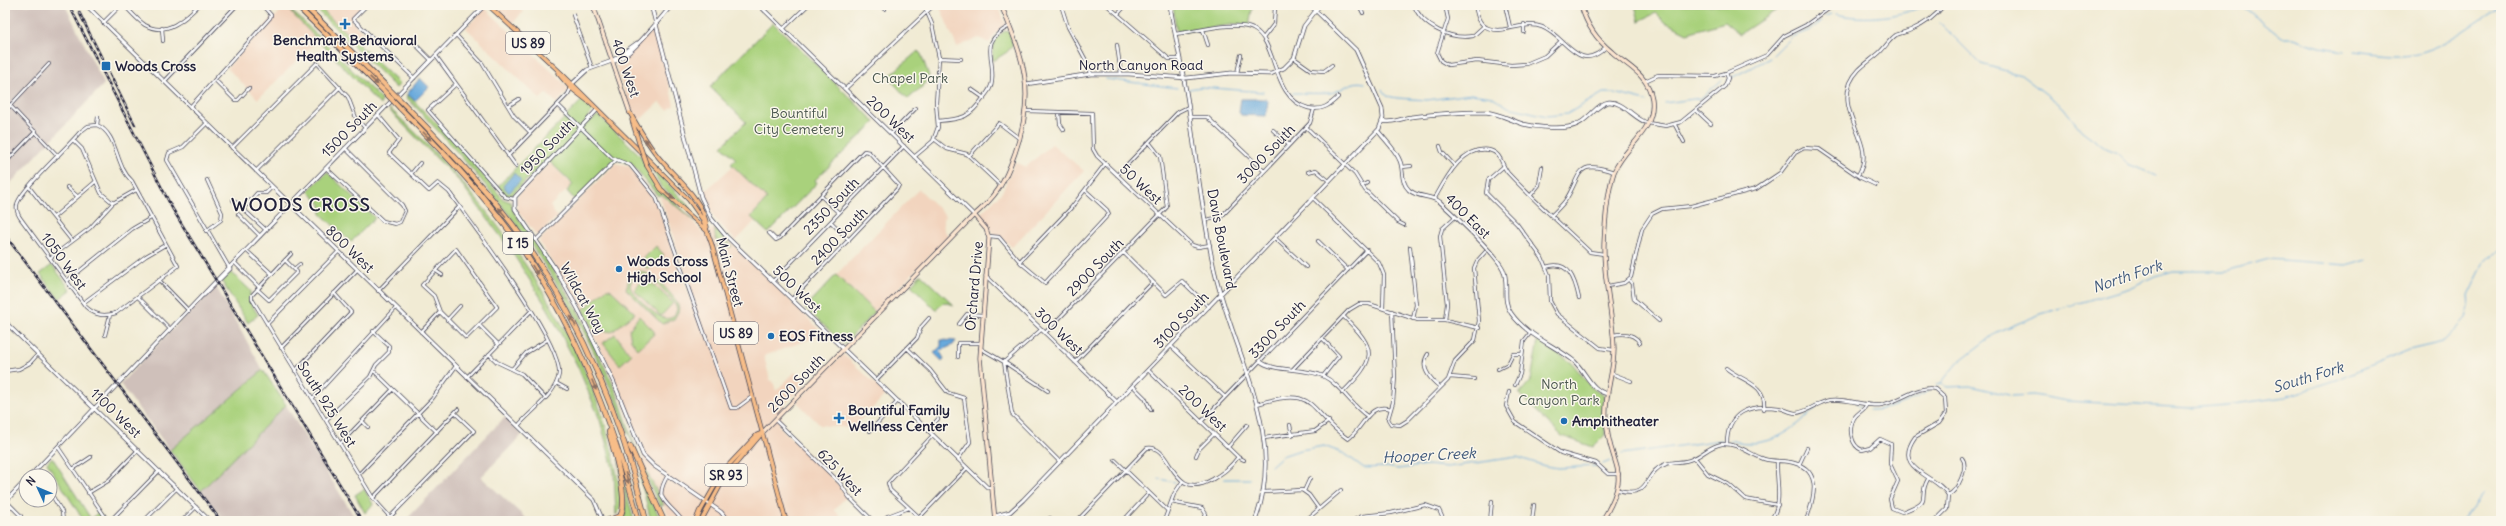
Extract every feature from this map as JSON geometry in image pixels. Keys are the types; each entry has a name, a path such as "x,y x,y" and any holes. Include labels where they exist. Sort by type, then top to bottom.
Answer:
{"highway":[{"name":"I 15","path":"296,5 384,88 404,104 463,165 512,224 531,252 581,335 612,406 628,450 646,521"},
{"name":"I 15","path":"304,5 384,88 400,108 473,186 522,249 567,323 601,401 624,469 639,521"},
{"path":"601,401 619,475 624,508 620,516 606,521"},
{"path":"612,406 664,521"},
{"path":"695,521 700,512"}],"main road":[{"name":"US 89","path":"488,5 689,200 708,232"},
{"name":"400 West","path":"593,5 630,113"},
{"path":"1580,5 1592,30 1606,47 1636,70 1645,81 1652,100 1648,123 1643,134 1621,159 1614,172 1606,227 1604,254 1614,350 1612,374 1608,394 1606,425 1619,474 1618,490 1602,521"},
{"path":"974,215 989,203 1002,187 1020,139 1026,111 1026,84 1010,26 1002,6"},
{"path":"630,113 647,166 656,184 708,232"},
{"path":"630,113 657,155 691,195 706,220 708,232"},
{"name":"Orchard Drive","path":"974,215 985,226 989,236 980,345 995,521"},
{"name":"2600 South","path":"700,512 726,467 757,435 762,433 775,420 974,215"},
{"name":"Main Street","path":"708,232 762,433"},
{"name":"US 89","path":"762,433 786,521"},
{"name":"SR 93","path":"700,521 728,472 762,433"}],"street":[{"name":"800 West","path":"86,5 206,124 594,500 599,508 603,521"},
{"path":"103,23 121,5"},
{"path":"124,5 145,25 162,28 178,25 199,5"},
{"path":"190,108 271,15 262,5"},
{"path":"367,5 353,19 414,78"},
{"name":"1500 South","path":"38,468 345,148 485,5"},
{"path":"651,5 656,22"},
{"path":"508,156 558,105 585,71 625,57 672,5"},
{"name":"200 West","path":"759,5 974,215"},
{"path":"783,29 808,5"},
{"path":"885,9 886,5"},
{"path":"914,157 934,140 938,130 936,103 939,58 932,24 924,5"},
{"path":"845,89 934,5"},
{"path":"1002,6 1008,5"},
{"path":"1061,5 1068,27 1089,66 1091,74"},
{"path":"1107,5 1169,60 1178,59"},
{"path":"1118,14 1126,5"},
{"name":"Davis Boulevard","path":"1170,5 1178,59 1190,117 1210,245 1221,294 1257,404 1264,438 1264,492 1255,521"},
{"path":"1310,5 1356,50 1382,108 1382,121 1378,131"},
{"path":"1276,72 1294,58 1304,26 1320,5"},
{"path":"1359,5 1363,13"},
{"path":"1414,5 1417,12 1443,34 1471,37 1484,26"},
{"path":"1445,5 1448,19 1438,55 1442,62 1450,66 1477,61 1511,65 1526,64 1545,56 1561,41"},
{"path":"1475,5 1477,17 1484,26 1493,30 1524,24 1543,28 1575,53 1585,57 1597,54 1606,47"},
{"path":"1505,5 1510,27"},
{"path":"1645,81 1662,75 1713,76 1726,73 1767,55 1784,36 1804,26 1834,5"},
{"path":"1858,175 1863,166 1865,155 1847,107 1848,92 1853,77 1859,68 1881,51 1892,38 1930,19 1944,5"},
{"path":"163,82 236,6"},
{"path":"1264,37 1274,24 1275,6"},
{"path":"573,15 592,68"},
{"name":"500 West","path":"656,22 701,197 718,227 967,468 987,487 992,488"},
{"path":"1524,24 1524,32"},
{"path":"938,121 967,116 984,98 992,83 989,53 990,44 998,33 1010,26"},
{"path":"1174,34 1243,26 1255,29 1264,37 1276,72 1292,98 1303,106 1314,109 1328,106 1338,98"},
{"path":"162,28 162,41"},
{"path":"1203,30 1208,45"},
{"path":"456,35 482,63 514,116 530,132"},
{"path":"416,45 431,60"},
{"path":"1117,45 1121,74"},
{"path":"1238,73 1241,55"},
{"path":"436,56 516,166"},
{"path":"939,58 961,59"},
{"path":"1294,58 1308,68 1318,72 1326,71 1332,66"},
{"path":"232,149 318,63 348,97 356,118 365,128"},
{"path":"5,111 49,64"},
{"name":"North Canyon Road","path":"1026,84 1091,74 1121,74 1182,78 1238,73 1262,75 1276,72"},
{"path":"1382,121 1391,122 1414,116 1487,112 1524,124 1565,128 1581,124 1603,104 1611,102 1648,123 1663,126 1675,125 1687,119 1725,86 1728,78 1726,73"},
{"path":"215,80 238,100 249,88"},
{"path":"456,84 428,110 505,197 514,199"},
{"path":"256,171 340,87"},
{"path":"971,89 984,98"},
{"path":"508,106 519,99"},
{"path":"5,100 36,131 58,156"},
{"path":"558,105 616,160 630,165 657,198 730,408 736,408 752,396"},
{"path":"1117,175 1179,111 1188,107"},
{"path":"890,134 916,108"},
{"name":"3000 South","path":"1206,220 1221,217 1306,127 1311,121 1314,109"},
{"name":"1950 South","path":"514,199 597,110"},
{"path":"1696,110 1711,124"},
{"path":"1026,111 1059,112 1060,124 1064,130"},
{"name":"50 West","path":"1059,112 1092,112 1094,151 1105,164 1193,245 1210,245"},
{"path":"378,115 399,140 389,153 429,191 438,183 459,207 523,297 547,340 558,366 559,374 556,383 545,398 518,426"},
{"path":"97,125 98,117"},
{"path":"1190,117 1207,117 1264,171"},
{"path":"969,156 999,123 1020,139"},
{"path":"206,124 183,147 167,156 168,164 206,231 230,269"},
{"path":"72,241 29,187 88,126 97,125 110,135 119,162 178,266 116,314 109,315 105,335"},
{"path":"1675,125 1684,142"},
{"path":"1306,127 1345,165 1362,186 1398,222 1404,225"},
{"path":"1273,130 1289,145"},
{"path":"5,163 36,131"},
{"name":"3100 South","path":"1006,514 1060,462 1378,131"},
{"name":"400 East","path":"1378,131 1398,156 1402,167 1404,182 1410,190 1419,195 1435,198 1500,264 1505,273 1505,299 1508,309 1531,332 1577,364 1595,388 1608,394"},
{"path":"74,140 82,149 101,194 113,203"},
{"path":"934,140 944,148 962,152 969,156 1002,187"},
{"path":"1149,142 1160,154 1168,202 1167,207 1160,215"},
{"name":"2350 South","path":"773,281 904,146"},
{"path":"1440,146 1442,152 1455,166"},
{"path":"1608,286 1622,284 1629,280 1632,274 1635,251 1642,226 1649,217 1658,210 1691,206 1716,198 1752,191 1780,173 1795,153 1806,147 1819,149 1858,175 1876,184"},
{"path":"326,168 376,216 388,224 400,222 405,211 398,200 345,148"},
{"path":"1435,198 1455,166 1470,154 1484,150 1496,154 1504,166 1531,195 1591,253 1604,254"},
{"path":"770,233 777,240 865,151 883,167"},
{"path":"536,240 616,160"},
{"path":"411,174 420,163"},
{"path":"1020,261 1071,208 1105,164"},
{"path":"1402,167 1411,166"},
{"path":"1504,166 1488,180 1487,194 1517,224 1546,267 1550,280 1550,301 1557,314 1600,348 1614,350"},
{"path":"1552,215 1565,201 1576,178 1582,170 1596,166 1614,172"},
{"name":"2400 South","path":"792,300 850,240 899,186 883,167"},
{"path":"1531,195 1539,185 1542,167"},
{"path":"1308,172 1316,170 1329,182"},
{"path":"206,231 221,220 222,213 207,180"},
{"path":"54,217 95,182"},
{"path":"1362,186 1367,183"},
{"name":"1050 West","path":"29,187 17,204 18,213 83,303 93,313 109,315"},
{"path":"67,187 77,196"},
{"path":"243,209 257,193 266,192 272,187"},
{"path":"989,236 998,236 1014,251 1020,261 1045,283 1109,213 1085,190"},
{"path":"50,258 90,228 113,203 137,192"},
{"path":"821,196 839,213"},
{"path":"1313,198 1367,250 1383,270 1383,308"},
{"name":"Wildcat Way","path":"514,199 516,211 569,292 590,333 614,382 640,450 649,462 721,512 728,521"},
{"path":"233,200 266,231"},
{"path":"378,291 459,207"},
{"path":"238,214 261,236"},
{"name":"2900 South","path":"1045,333 1160,215"},
{"path":"1446,320 1447,304 1440,236 1443,228 1455,217"},
{"path":"67,281 132,229 151,218"},
{"path":"831,222 850,240"},
{"path":"1275,238 1306,267"},
{"path":"1318,241 1348,270"},
{"path":"83,303 146,256 165,245"},
{"path":"1410,247 1416,305 1413,319"},
{"path":"456,249 497,307 466,338 440,312 434,296 422,284 436,271 456,249"},
{"path":"247,250 272,274"},
{"name":"3300 South","path":"1201,422 1367,250"},
{"path":"1392,311 1395,384 1388,419 1390,423 1395,426 1402,425 1450,377 1456,361 1474,342 1478,328 1474,268 1477,261 1487,250"},
{"path":"267,324 338,252"},
{"path":"1123,252 1167,295 1182,280 1209,307"},
{"path":"258,288 291,254"},
{"path":"235,263 269,300 297,272 285,260"},
{"path":"294,269 300,264"},
{"path":"1546,267 1559,266 1569,271 1575,280 1578,298"},
{"path":"281,348 357,270"},
{"path":"436,271 442,276"},
{"name":"300 West","path":"986,276 1117,402"},
{"path":"159,280 189,311"},
{"path":"1629,280 1632,284 1634,300 1659,321"},
{"path":"1075,362 1153,282"},
{"name":"South 925 West","path":"258,288 252,295 252,299 359,474 372,498 390,517 474,431 455,413"},
{"path":"295,371 349,317 351,309 334,293"},
{"path":"138,296 171,330"},
{"path":"1293,369 1343,316 1359,304 1371,304 1413,319 1446,320 1478,328"},
{"path":"447,320 460,306"},
{"path":"313,398 344,366 373,331 396,308"},
{"path":"467,377 531,311"},
{"path":"420,332 440,312"},
{"path":"959,324 967,314 983,315"},
{"path":"1342,393 1364,370 1369,352 1363,336 1343,316"},
{"path":"876,380 917,337 921,327 929,318"},
{"name":"1100 West","path":"6,324 210,521"},
{"path":"479,325 498,344"},
{"path":"1004,362 1042,330"},
{"path":"326,420 374,371 376,365 389,352 389,346 373,331"},
{"path":"1515,385 1520,374 1524,341 1531,332"},
{"path":"1613,335 1629,334 1637,338 1640,343"},
{"path":"1322,338 1339,356 1323,376"},
{"path":"512,369 526,353 547,340"},
{"path":"958,357 958,343 980,345 1048,391"},
{"path":"1171,346 1225,397"},
{"path":"907,348 930,370 948,393 962,396"},
{"path":"5,371 19,369 30,363 38,354"},
{"path":"489,354 497,362 522,374 545,398"},
{"path":"1428,354 1425,359 1426,373 1440,387"},
{"path":"1498,369 1508,364 1513,354 1522,354"},
{"path":"1260,361 1267,366 1293,369 1323,376 1368,416"},
{"path":"1004,362 1012,414 1060,462"},
{"path":"359,474 418,414 456,366"},
{"path":"1726,368 1757,386 1763,396 1764,409"},
{"name":"200 West","path":"1148,370 1238,457 1244,460"},
{"path":"374,371 437,432"},
{"path":"1612,374 1631,381"},
{"path":"1450,377 1474,379"},
{"path":"556,383 566,389"},
{"path":"1133,386 1145,398 1151,410"},
{"path":"1727,444 1728,430 1735,418 1749,408 1780,408 1796,413 1830,400 1852,400 1878,405 1893,402 1926,388 1935,389 1943,395 1947,403 1945,416 1939,423 1917,435 1910,449 1913,466 1928,479 1942,488 1948,495 1947,509 1935,521"},
{"path":"340,444 363,422 392,389"},
{"path":"958,459 970,442 962,396 965,392"},
{"path":"1509,392 1506,401 1507,411 1513,420 1524,429 1563,454 1596,462 1608,474 1619,474"},
{"path":"1257,404 1278,397 1301,397 1308,401 1348,439 1377,408 1391,409"},
{"path":"870,431 898,401"},
{"path":"1867,404 1853,421 1852,437 1856,446 1862,450 1868,449 1880,439 1887,440 1891,444 1890,464 1898,481 1890,499 1892,508 1902,512 1922,503 1925,498 1924,486 1928,479"},
{"path":"372,498 458,410"},
{"path":"928,430 938,419"},
{"name":"625 West","path":"775,420 840,483 849,497 874,521"},
{"path":"1264,438 1316,430 1329,420"},
{"path":"363,422 368,427"},
{"path":"1228,447 1247,425"},
{"path":"1290,426 1292,434"},
{"path":"919,517 890,490 888,484 890,479 933,434"},
{"path":"1196,456 1199,449 1214,434"},
{"path":"1618,490 1631,493 1640,490 1660,466 1696,458 1711,447 1727,444 1740,447 1760,458 1799,465 1810,474 1815,489 1814,497 1806,521"},
{"path":"58,447 88,493 109,521 159,471"},
{"path":"1077,521 1148,448 1154,449 1169,463 1182,482 1192,485 1207,483 1225,473 1238,457"},
{"path":"1799,465 1807,448"},
{"path":"88,493 108,481 138,450"},
{"path":"73,469 91,457"},
{"path":"1696,458 1708,474 1728,484 1745,499 1778,506"},
{"path":"1948,495 1956,491 1960,485 1964,462 1962,458"},
{"path":"1115,460 1167,510"},
{"path":"1770,521 1778,506 1780,494 1777,462"},
{"path":"916,521 967,468"},
{"path":"668,475 660,488 660,493 667,505 680,519"},
{"path":"1304,491 1310,478"},
{"path":"1164,521 1167,510 1182,482"},
{"path":"144,521 177,488"},
{"path":"18,489 6,502 21,516"},
{"path":"1264,492 1296,489 1304,491 1319,509"},
{"path":"1305,521 1341,490"},
{"path":"1123,521 1149,494"},
{"path":"1490,521 1492,501"},
{"path":"1171,502 1199,507 1205,510 1206,516 1202,521"},
{"path":"58,505 62,512 63,521"},
{"path":"1352,521 1362,516 1391,513 1425,505 1438,509 1444,521"},
{"path":"1532,521 1534,505"},
{"path":"182,521 196,507"},
{"path":"881,521 888,516 909,508"},
{"path":"995,516 1006,514 1007,521"}],"shaded area":[{"path":"5,5 65,5 104,84 5,189"},
{"name":"Benchmark Behavioral Health Systems","path":"317,5 364,5 350,20 367,37 359,46"},
{"path":"493,5 516,5 523,12 512,24"},
{"path":"939,5 998,5 1006,25 996,33 989,43 979,38 957,47"},
{"path":"286,6 319,39 258,99 227,68 273,17 274,18"},
{"path":"485,8 568,87 567,92 557,103 546,93 540,99 466,28"},
{"path":"655,27 674,105 668,110 659,102 638,122 629,105 614,62 623,58"},
{"path":"1052,144 1084,171 1012,247 998,235 992,233 980,214 1002,192 1015,162 1026,167"},
{"path":"550,163 572,185 550,206 557,217 537,236 518,211 516,200 519,194"},
{"path":"616,163 629,166 655,198 692,304 695,302 659,194 688,216 703,233 716,228 824,334 764,356 770,380 773,381 776,391 795,372 806,383 780,409 782,421 778,425 841,487 847,496 834,510 846,521 674,521 668,515 643,466 643,450 603,354 577,303 539,241"},
{"path":"733,166 767,199 751,216 755,221 736,241 715,219 703,193"},
{"path":"919,189 946,216 943,219 944,230 949,236 875,312 836,275"},
{"path":"215,285 263,370 170,450 120,384"},
{"path":"843,354 886,394 855,426 849,428 820,425 797,402"},
{"path":"286,405 357,521 225,521 201,491"},
{"path":"505,417 522,435 481,477 529,521 405,521"}],"green space":[{"path":"284,5 302,20 382,100 380,105"},
{"path":"312,5 317,5 400,84 396,88"},
{"path":"1173,5 1253,5 1249,25 1237,24 1179,32 1176,29"},
{"path":"1635,5 1784,5 1740,34 1725,22 1687,33 1665,22 1656,13 1639,21"},
{"name":"Bountiful City Cemetery","path":"773,23 875,122 815,180 817,183 768,233 751,217 767,199 731,164 736,159 722,146 746,122 710,87"},
{"path":"1005,31 1009,32 1013,45 1007,52 993,61 992,51 995,40"},
{"name":"Chapel Park","path":"918,51 921,54 929,76 923,86 908,99 888,77"},
{"path":"407,94 458,145 503,199 511,202 514,212 545,256 580,315 616,391 638,455 664,505 660,506 634,447 610,387 592,348 554,279 509,215 460,155 406,97"},
{"path":"582,100 593,111 587,118 590,121 598,115 640,155 654,183 696,222 661,194 658,196 632,164 617,159 575,200 567,191 573,184 547,159 512,195 506,196 498,186"},
{"path":"390,109 427,144 463,183 498,226 530,272 560,320 584,370 603,419 616,469 621,499 619,511 616,515 614,472 600,420 578,367 548,309 510,249 460,182 389,110"},
{"path":"649,163 693,211 661,187"},
{"path":"327,172 375,218 351,242 321,214 321,204 308,191"},
{"path":"715,229 732,246 729,248 725,242 721,243 722,258 715,236"},
{"path":"656,246 664,255 648,270 641,261"},
{"path":"52,265 71,290 59,299 40,274"},
{"path":"639,271 644,272 664,286 670,292 678,305 679,310 674,319 662,324 626,289 630,276","holes":["642,274 668,294 676,305 677,309 673,316 668,318 662,317 655,313 648,308 632,291 630,286 632,279"]},
{"path":"231,272 251,291 249,300 258,315 248,323 222,282"},
{"path":"921,274 954,305 944,302 936,310 911,285"},
{"path":"836,275 875,312 844,344 805,308"},
{"path":"645,277 673,303 661,316 634,290"},
{"path":"606,289 610,289 635,313 612,332 593,329 583,310"},
{"path":"639,316 654,331 654,334 638,349 631,340 629,330"},
{"path":"615,334 631,355 620,365 603,343"},
{"name":"North Canyon Park","path":"1538,340 1572,363 1592,388 1604,396 1603,416 1606,434 1593,447 1562,436 1519,394 1531,380"},
{"path":"263,370 286,405 201,491 170,450"},
{"path":"52,457 91,519 98,512 106,521 84,521 58,480 58,468 50,468 47,463"},
{"path":"618,459 634,521 624,521 626,503"},
{"path":"639,473 661,521 651,521"},
{"path":"364,489 373,504 365,513 355,495"}],"water":[{"path":"420,78 429,87 415,101 407,94"},
{"path":"1241,99 1266,99 1268,101 1266,116 1241,115 1239,112"},
{"path":"514,173 521,180 509,193 503,186"},
{"path":"941,340 956,341 953,345 940,351 944,359 942,361 934,353 941,346"}],"waterway":[{"path":"1836,14 1859,17 1882,17 1926,5"},
{"path":"2241,5 2282,38 2294,38 2320,47 2345,51"},
{"path":"2355,51 2397,55 2423,51 2435,47 2458,35 2501,7"},
{"path":"1825,16 1831,14"},
{"path":"1773,55 1791,37 1810,30 1823,20"},
{"path":"1940,23 1981,64 2021,75 2063,107 2081,130 2105,148 2117,153 2128,164 2157,176"},
{"path":"1731,78 1770,58"},
{"path":"1106,79 1177,88"},
{"path":"1665,103 1701,98 1722,80"},
{"path":"1292,93 1330,93 1351,84 1360,82 1365,83"},
{"path":"1189,89 1201,87 1263,92"},
{"path":"1382,90 1387,96 1427,100 1471,94 1493,97 1508,107 1547,116 1567,114 1603,93 1614,93 1646,101"},
{"name":"South Fork","path":"2011,396 2033,395 2067,401 2191,408 2285,397 2342,378 2409,350 2443,342 2466,318 2469,307 2468,295 2480,270 2486,261 2501,248"},
{"name":"North Fork","path":"1941,383 1958,362 1997,332 2041,314 2130,288 2156,276 2173,271 2226,271 2269,259 2346,265 2367,259"},
{"name":"South Fork","path":"1937,384 1941,383 1947,387 1970,386 2009,395"},
{"name":"Hooper Creek","path":"1869,410 1892,407 1929,391"},
{"name":"Hooper Creek","path":"1857,404 1861,407"},
{"name":"Hooper Creek","path":"1730,440 1744,443 1768,441 1799,423 1819,405"},
{"name":"Hooper Creek","path":"1622,454 1722,440"},
{"name":"Hooper Creek","path":"1271,466 1282,456 1300,450 1324,446 1345,454 1364,468 1387,467 1398,469 1427,465 1448,467 1517,457 1545,466 1559,468 1596,466"},
{"name":"Hooper Creek","path":"1603,464 1610,461"},
{"name":"Hooper Creek","path":"1159,479 1175,482"},
{"name":"Hooper Creek","path":"1224,479 1250,479"},
{"path":"2461,521 2485,492"}],"railway":[{"path":"69,5 172,208 362,521"},
{"path":"79,12 135,125"},
{"path":"5,235 221,521"}],"place":[{"name":"Benchmark Behavioral Health Systems","path":"345,24"},
{"name":"Woods Cross","path":"106,66"},
{"name":"Woods Cross High School","path":"619,269"},
{"name":"EOS Fitness","path":"771,336"},
{"name":"Bountiful Family Wellness Center","path":"839,418"},
{"name":"Amphitheater","path":"1564,421"}],"district":[{"name":"WOODS CROSS","path":"301,204"}]}
